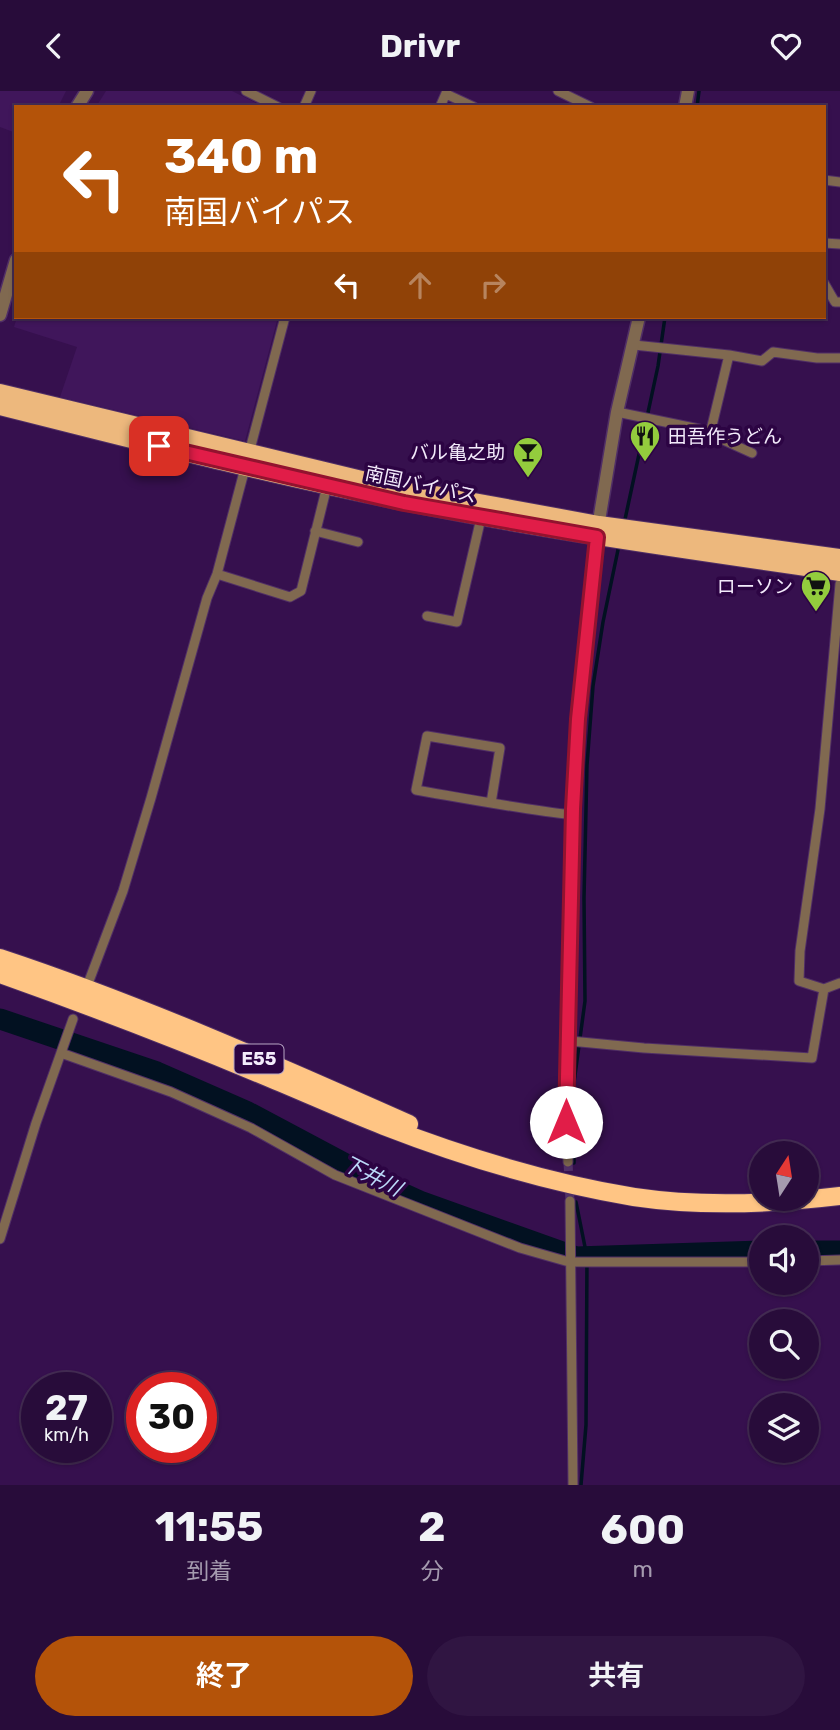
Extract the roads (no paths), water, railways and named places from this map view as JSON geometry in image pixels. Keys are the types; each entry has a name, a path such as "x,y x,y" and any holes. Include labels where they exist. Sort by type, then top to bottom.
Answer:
{"highway":[{"name":"南国バイパス","path":"0,392 247,460 327,486 481,518 840,557"},
{"name":"南国バイパス","path":"0,407 247,460 391,486 598,530 840,573"},
{"name":"E55","path":"0,958 223,1043 514,1169"},
{"name":"E55","path":"0,974 173,1038 382,1125 514,1169 636,1197 691,1202 752,1202 840,1196"}],"street":[{"path":"246,91 274,105"},
{"path":"558,91 587,105"},
{"path":"446,92 470,105"},
{"path":"0,315 14,267"},
{"path":"826,286 835,302 840,302"},
{"path":"89,981 123,891 151,799 207,598 217,574 284,319"},
{"path":"568,1162 566,1103 578,719 598,530 617,412 639,319"},
{"path":"634,345 762,361 773,352 840,358"},
{"path":"710,434 729,355"},
{"path":"617,412 699,429 752,453"},
{"path":"217,574 290,597 302,591 327,486"},
{"path":"427,615 457,622 481,518"},
{"path":"315,531 358,542"},
{"path":"840,584 820,809 800,951 799,981 824,989 840,983"},
{"path":"491,803 500,748 427,736 416,790 491,803 573,815"},
{"path":"570,1041 812,1058 824,989"},
{"path":"0,1239 36,1123 73,1019"},
{"path":"61,1053 171,1091 251,1128 335,1175 520,1248 569,1262 749,1262"},
{"path":"570,1201 573,1485"},
{"path":"819,1261 840,1260"}],"waterway":[{"path":"697,105 699,91"},
{"path":"624,524 658,366 665,319"},
{"path":"574,1163 573,1090 585,1001 587,765 593,686 619,545"},
{"name":"下井川","path":"0,1019 157,1072 246,1111 422,1202 576,1257 749,1251"},
{"path":"576,1202 587,1257 586,1425 581,1485"},
{"name":"下井川","path":"819,1251 840,1251"}],"tunnel":[{"path":"568,1162 570,1201"}],"place":[{"name":"田吾作うどん","path":"645,463"},
{"name":"バル亀之助","path":"528,479"},
{"name":"ローソン","path":"816,613"}]}
